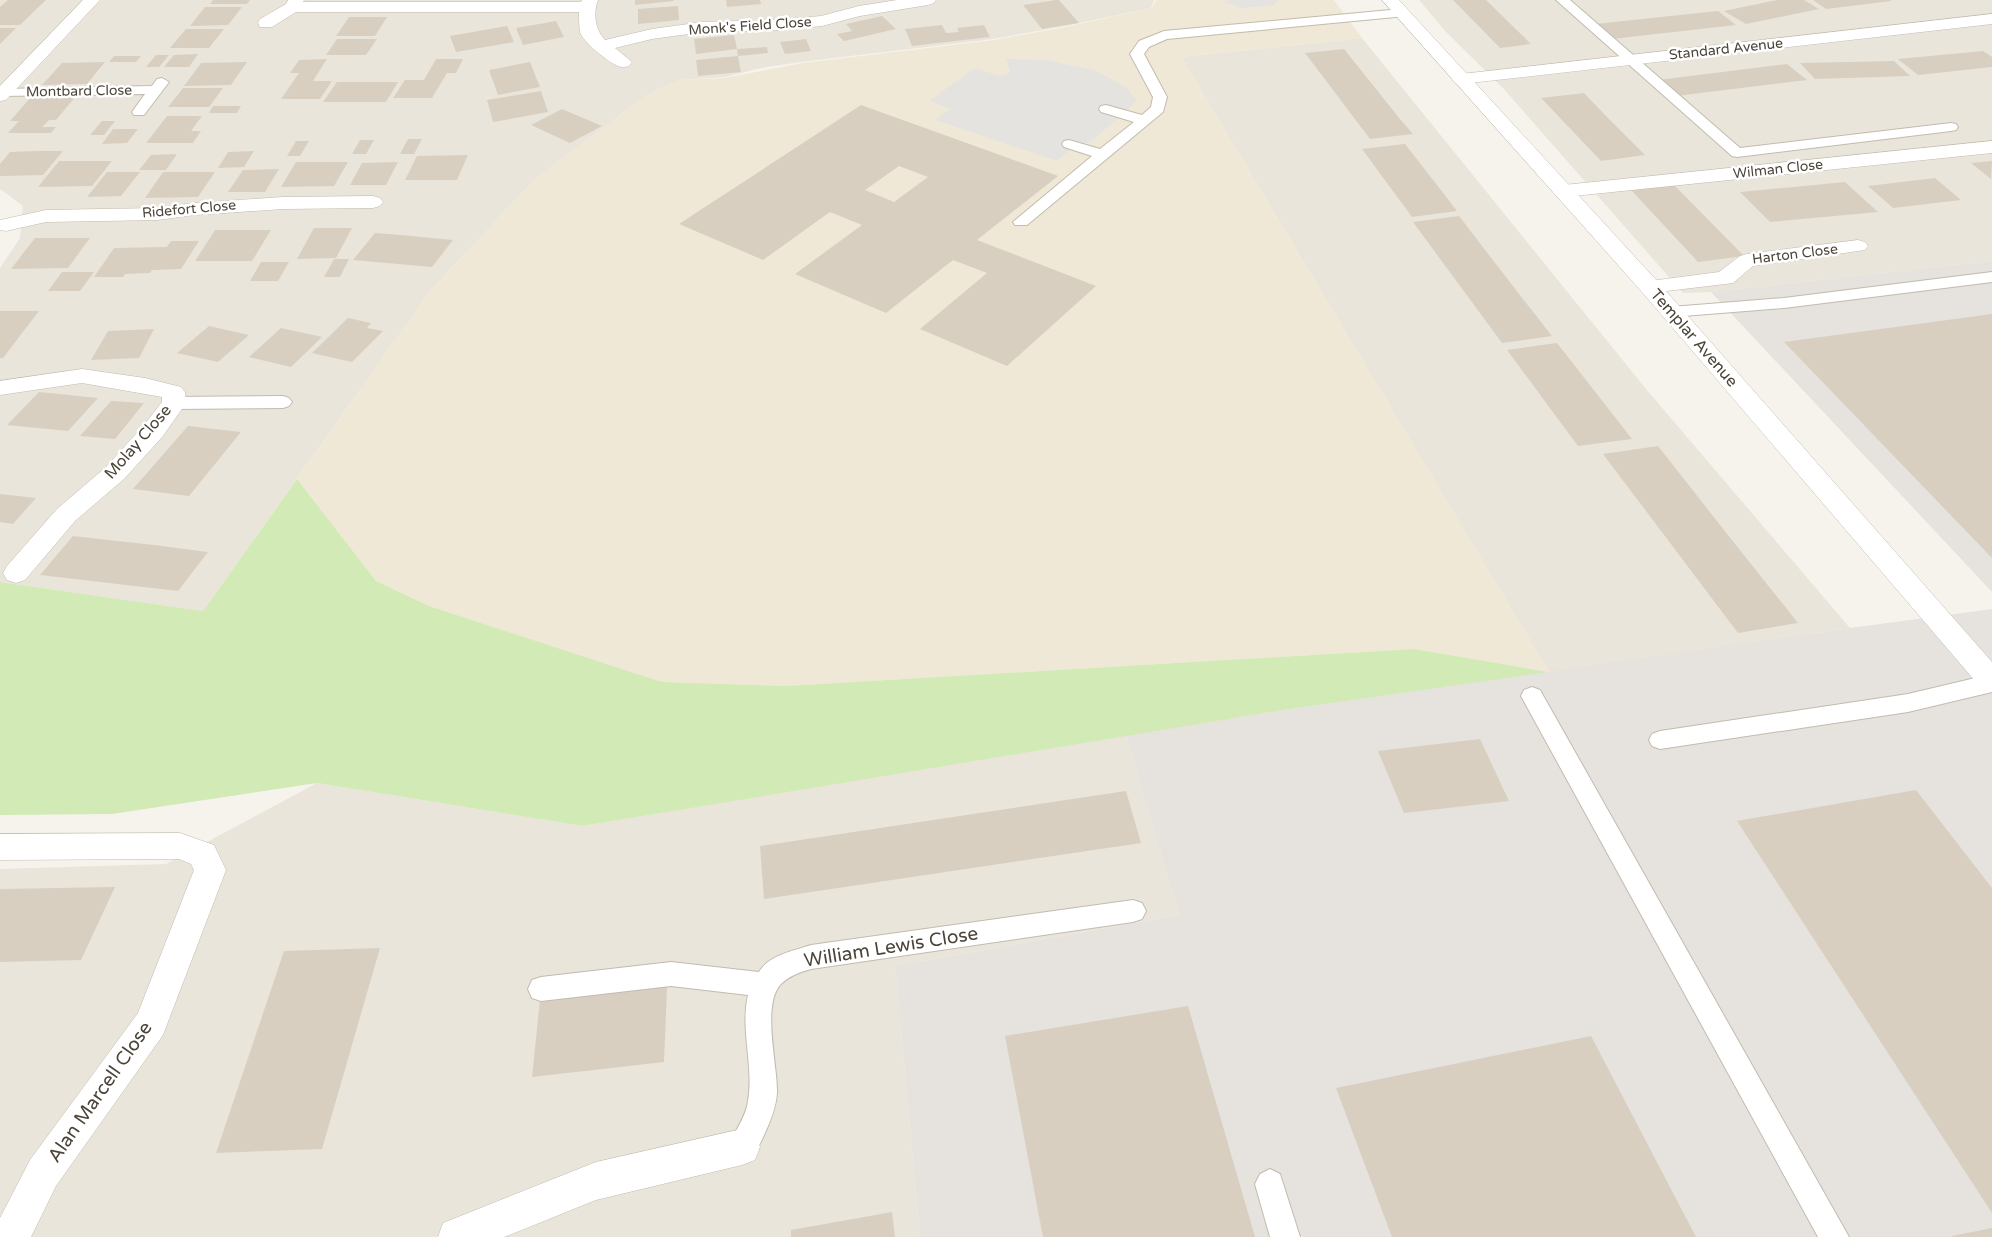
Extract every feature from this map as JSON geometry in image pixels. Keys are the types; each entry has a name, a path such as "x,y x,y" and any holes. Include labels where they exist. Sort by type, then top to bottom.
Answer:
{"street":[{"path":"2,94 92,0"},
{"name":"Monk's Field Close","path":"601,46 652,34 703,27 778,25 822,21 859,11 928,0"},
{"path":"266,23 295,4 588,4 589,33 601,46 622,62"},
{"name":"Templar Avenue","path":"1396,7 1650,287 1992,682"},
{"name":"Standard Avenue","path":"1461,79 1992,19"},
{"name":"Wilman Close","path":"1564,191 1992,147"},
{"name":"Ridefort Close","path":"2,227 46,216 158,214 195,208 373,202"},
{"name":"Harton Close","path":"1650,287 1725,278 1747,260 1858,246"},
{"name":"Molay Close","path":"0,388 82,376 145,385 173,392 174,403 154,430 115,473 66,515 16,573"},
{"name":"Alan Marcell Close","path":"0,847 180,846 203,855 210,870 151,1023 43,1173 11,1237"},
{"path":"457,1237 596,1180 742,1148"}],"lane":[{"path":"1562,0 1737,153 1951,127"},
{"path":"1021,222 1158,109 1160,97 1137,54 1144,44 1164,35 1272,25 1396,7"},
{"path":"1261,11 1272,25"},
{"name":"Montbard Close","path":"2,94 159,86 139,112"},
{"path":"1106,109 1144,120"},
{"path":"1069,144 1103,155"},
{"path":"1671,312 1784,303 1992,277"},
{"path":"174,403 282,402"},
{"path":"1660,740 1908,704 1992,682"},
{"path":"1532,696 1834,1237"},
{"name":"William Lewis Close","path":"764,985 783,967 811,957 1133,911"},
{"path":"541,989 671,974 764,985 757,1025 764,1093 758,1121 742,1148"},
{"path":"1270,1184 1285,1237"}],"shaded area":[{"path":"0,0 1154,0 1151,8 1065,26 993,39 761,68 725,77 680,80 647,95 534,180 431,290 203,611 0,582 0,268 20,238 23,206 0,189"},
{"path":"1156,0 1334,0 1362,38 1181,57 1549,672 1414,649 786,686 662,682 429,606 376,581 297,479 431,290 534,180 647,95 680,80 724,78 803,63 994,40 1065,27 1152,8"},
{"path":"1227,0 1278,0 1274,5 1243,8 1224,2"},
{"path":"1419,0 1992,0 1992,261 1711,292 1683,293 1503,88 1446,32"},
{"path":"1362,38 1646,389 1850,628 1549,672 1181,57"},
{"path":"1006,59 1047,60 1097,71 1127,88 1137,101 1092,141 1070,150 1057,161 935,120 951,109 929,101 975,68 1000,76 1009,74 1010,71"},
{"path":"1992,261 1992,592 1711,292"},
{"path":"1992,609 1992,1237 920,1237 895,966 1179,915 1126,735 1283,710"},
{"path":"1126,735 1179,915 895,966 920,1237 0,1237 0,869 166,864 317,783 582,826"}],"green space":[{"path":"297,479 376,581 429,606 662,682 786,686 1414,649 1549,672 1283,710 582,826 317,783 112,814 0,815 0,582 203,611"}],"building":[{"path":"8,0 46,0 20,25 0,25 0,7"},
{"path":"213,0 250,0 247,4 210,4"},
{"path":"635,0 674,0 674,1 635,5"},
{"path":"726,0 760,0 761,4 727,7"},
{"path":"1059,0 1079,23 1042,29 1023,5"},
{"path":"1453,0 1486,0 1531,44 1500,48"},
{"path":"1777,0 1804,0 1819,9 1746,24 1724,11"},
{"path":"1813,0 1891,0 1891,1 1826,9"},
{"path":"678,6 679,20 638,24 638,9"},
{"path":"205,7 242,7 228,25 190,26"},
{"path":"1718,11 1736,25 1612,39 1595,24"},
{"path":"882,16 896,29 844,41 837,34 852,31 846,24"},
{"path":"349,17 387,17 375,36 336,36"},
{"path":"556,21 564,37 523,45 516,28"},
{"path":"942,25 946,33 959,32 957,28 984,25 990,37 912,46 905,29"},
{"path":"507,26 514,42 456,52 450,36"},
{"path":"0,28 16,28 0,44"},
{"path":"186,29 224,29 209,48 170,48"},
{"path":"734,35 737,49 696,54 694,39"},
{"path":"337,39 377,39 366,55 326,55"},
{"path":"806,39 811,51 785,54 780,42"},
{"path":"767,47 768,53 738,56 737,49"},
{"path":"1344,49 1413,134 1370,139 1305,53"},
{"path":"1983,51 1992,57 1992,67 1918,75 1898,59"},
{"path":"198,54 189,67 164,67 174,55"},
{"path":"156,55 169,55 159,67 146,67"},
{"path":"114,56 141,56 136,62 109,62"},
{"path":"738,56 741,72 698,76 696,60"},
{"path":"327,59 313,81 332,81 320,99 281,99 299,73 290,73 299,60"},
{"path":"436,59 463,59 456,73 447,73 432,98 393,98 405,80 424,80"},
{"path":"1894,61 1910,76 1815,79 1800,63"},
{"path":"105,62 87,84 42,85 62,63"},
{"path":"247,62 231,85 184,86 201,63"},
{"path":"530,62 540,87 498,95 489,70"},
{"path":"1787,64 1807,80 1676,96 1658,80"},
{"path":"337,82 398,82 386,102 323,102"},
{"path":"183,88 223,88 209,107 168,107"},
{"path":"541,91 548,112 493,122 487,100"},
{"path":"1584,93 1645,155 1601,161 1541,98"},
{"path":"76,96 56,120 49,120 42,127 56,127 51,133 8,133 19,121 10,121 31,97"},
{"path":"861,105 1058,176 977,240 1096,286 1007,366 920,329 987,273 953,260 886,313 795,274 862,225 830,212 763,260 679,224","holes":["899,166 928,177 894,202 865,190"]},
{"path":"213,106 241,106 237,113 209,113"},
{"path":"562,109 602,126 570,143 531,125"},
{"path":"167,116 202,116 191,131 201,131 193,143 146,143"},
{"path":"102,121 115,121 104,135 90,135"},
{"path":"113,129 138,129 127,143 102,144"},
{"path":"408,139 422,139 414,154 400,154"},
{"path":"360,140 374,140 366,154 352,154"},
{"path":"296,141 309,141 300,156 287,156"},
{"path":"1405,144 1457,211 1412,217 1362,149"},
{"path":"63,151 43,175 0,176 0,164 10,152"},
{"path":"254,151 244,167 218,168 228,152"},
{"path":"177,154 166,170 139,170 151,155"},
{"path":"468,155 457,180 405,180 417,156"},
{"path":"59,161 112,161 92,186 38,187"},
{"path":"1992,161 1991,179 1971,163"},
{"path":"296,162 348,162 334,186 281,187"},
{"path":"398,162 386,185 350,185 362,163"},
{"path":"279,169 265,192 228,192 243,170"},
{"path":"107,172 140,172 121,196 87,197"},
{"path":"163,172 215,172 198,197 145,198"},
{"path":"1935,178 1961,200 1893,208 1868,186"},
{"path":"1845,182 1878,212 1770,222 1740,192"},
{"path":"1674,185 1744,256 1698,262 1631,190"},
{"path":"1459,216 1552,336 1502,343 1413,222"},
{"path":"314,228 352,228 336,258 297,259"},
{"path":"215,230 271,230 252,261 195,261"},
{"path":"375,233 453,240 432,267 353,260"},
{"path":"35,238 90,238 68,268 11,269"},
{"path":"171,241 199,241 181,269 152,270 150,273 125,274 123,277 94,277 114,248 167,247"},
{"path":"334,259 349,259 340,277 324,277"},
{"path":"261,262 289,262 278,281 250,281"},
{"path":"62,272 94,272 80,291 48,291"},
{"path":"0,311 39,311 3,358 0,358"},
{"path":"1992,314 1992,558 1784,342"},
{"path":"348,318 371,323 367,328 383,331 352,362 312,353"},
{"path":"209,326 249,335 218,362 177,353"},
{"path":"281,328 322,337 291,367 249,357"},
{"path":"154,329 139,358 91,360 108,331"},
{"path":"1557,343 1632,439 1578,446 1507,350"},
{"path":"39,392 98,398 68,431 7,425"},
{"path":"111,401 144,403 115,439 80,436"},
{"path":"188,426 241,432 189,496 133,489"},
{"path":"1658,446 1798,623 1738,633 1603,454"},
{"path":"0,494 36,498 13,524 0,522"},
{"path":"73,536 208,552 178,591 40,575"},
{"path":"1480,739 1509,801 1404,813 1378,751"},
{"path":"1916,790 1992,888 1992,1213 1737,821"},
{"path":"1126,791 1141,843 764,899 760,846"},
{"path":"115,887 81,960 0,962 0,889"},
{"path":"380,948 322,1149 216,1153 284,951"},
{"path":"667,987 664,1062 532,1077 540,1000"},
{"path":"1188,1006 1255,1237 1043,1237 1005,1036"},
{"path":"1591,1036 1696,1237 1392,1237 1336,1088"},
{"path":"892,1212 895,1237 791,1237 791,1230"},
{"path":"1992,1228 1992,1237 1952,1237 1952,1236"}]}
